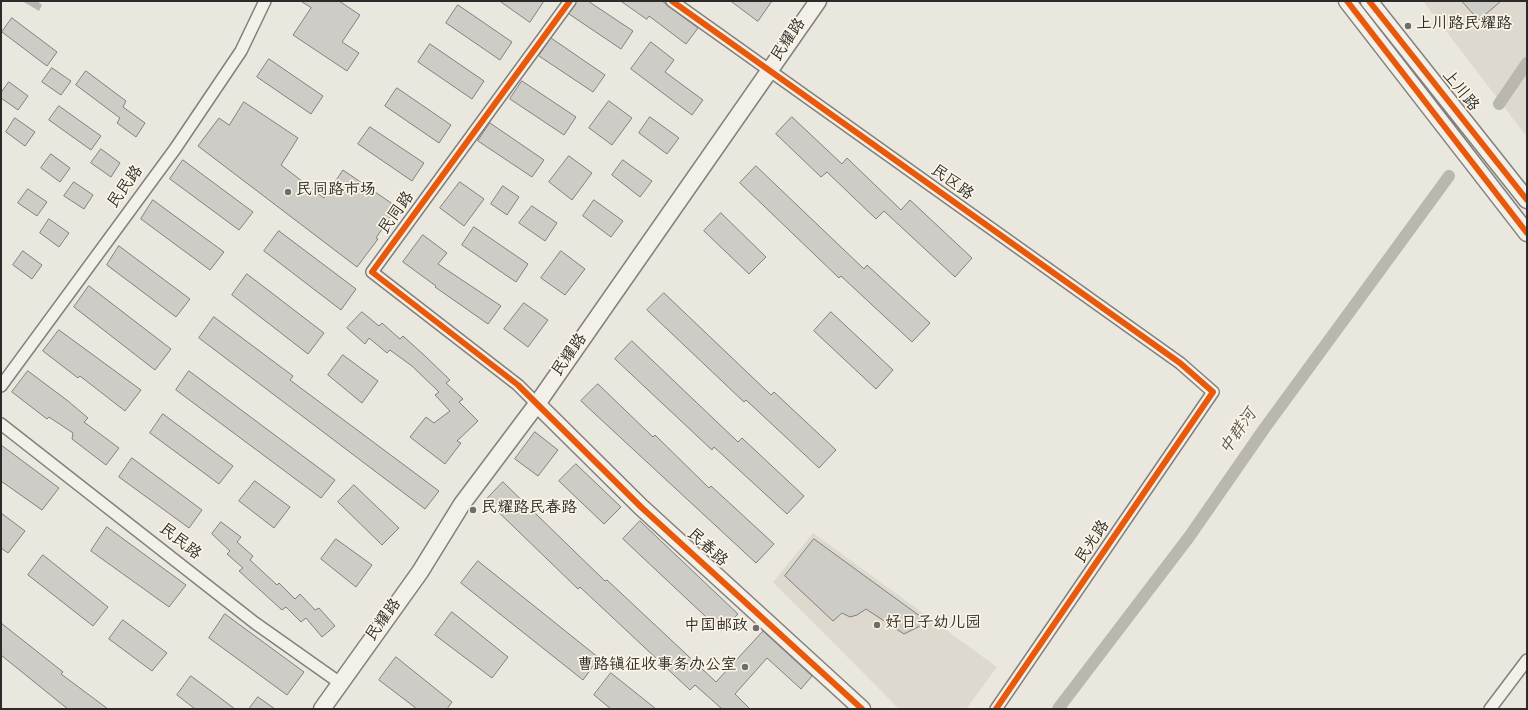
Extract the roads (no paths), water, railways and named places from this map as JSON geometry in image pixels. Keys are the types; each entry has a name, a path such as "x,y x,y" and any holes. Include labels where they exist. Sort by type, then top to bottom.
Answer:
{"street":[{"name":"民民路","path":"1,386 175,149 240,51 265,1"},
{"name":"民同路","path":"538,404 518,385 372,272 570,1"},
{"name":"民区路","path":"672,1 1180,364 1214,392"},
{"name":"民耀路","path":"322,709 420,572 462,504 538,404 818,1"},
{"name":"上川路","path":"1347,1 1527,233"},
{"name":"上川路","path":"1369,1 1527,200"},
{"name":"民光路","path":"996,709 1214,392"},
{"name":"民春路","path":"538,404 641,507 862,709"},
{"name":"民民路","path":"1,424 255,623 340,683"},
{"path":"1490,709 1527,660"}],"waterway":[{"name":"中群河","path":"1499,104 1527,63"},
{"name":"中群河","path":"1058,709 1189,537 1264,429 1449,176"}],"place":[{"name":"上川路民耀路","path":"1408,26"},
{"name":"民同路市场","path":"288,192"},
{"name":"民耀路民春路","path":"473,510"},
{"name":"好日子幼儿园","path":"877,625"},
{"name":"中国邮政","path":"756,628"},
{"name":"曹路镇征收事务办公室","path":"745,667"}]}
